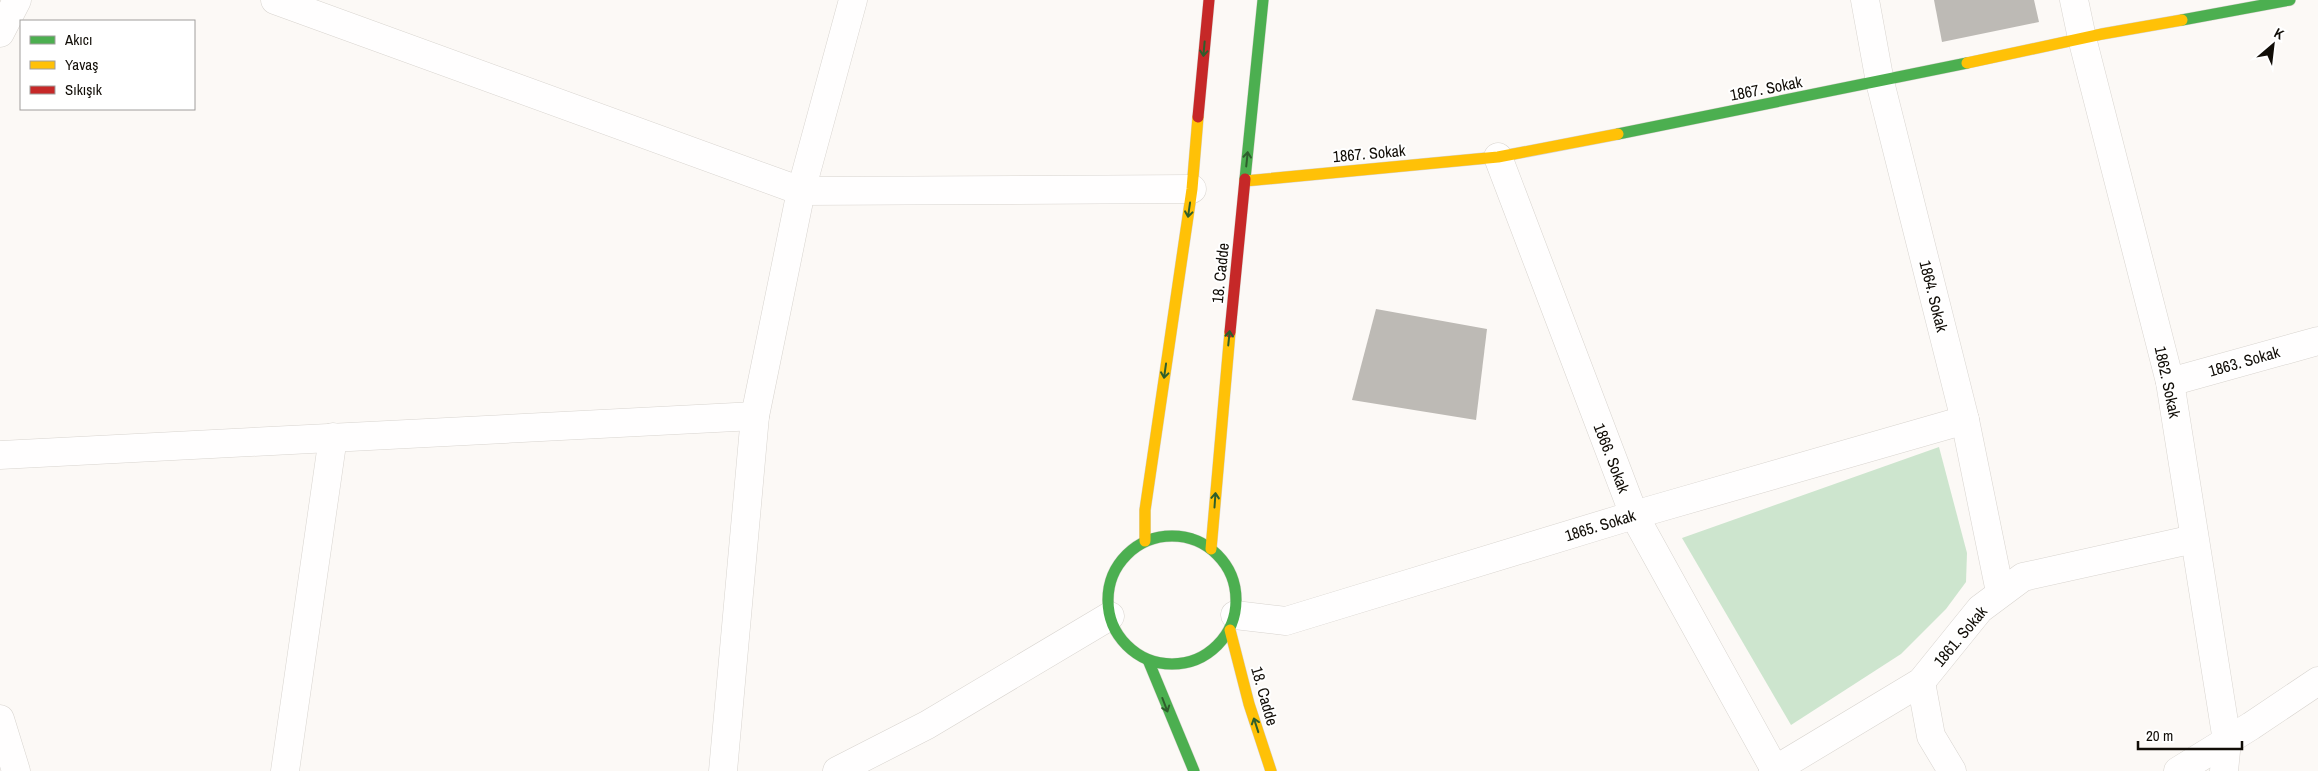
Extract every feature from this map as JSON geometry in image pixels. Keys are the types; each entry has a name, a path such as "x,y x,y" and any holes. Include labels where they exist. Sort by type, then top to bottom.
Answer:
{"street":[{"path":"0,33 17,0"},
{"path":"275,0 800,191 1192,189"},
{"path":"723,771 756,416 800,191 853,0"},
{"path":"1145,541 1145,510 1192,189 1209,0"},
{"name":"18. Cadde","path":"1211,549 1217,463 1264,0"},
{"name":"1864. Sokak","path":"1865,0 1880,82 1965,420 2000,592"},
{"name":"1862. Sokak","path":"2074,0 2082,38 2170,382 2227,741 2224,771"},
{"name":"1867. Sokak","path":"1245,181 1498,157 1880,82 2082,38 2290,0"},
{"name":"1866. Sokak","path":"1498,157 1634,515 1774,770"},
{"name":"1863. Sokak","path":"2170,382 2318,341"},
{"path":"0,455 756,416"},
{"name":"1865. Sokak","path":"1232,622 1286,621 1634,515 1965,420"},
{"path":"285,771 333,437"},
{"name":"18. Cadde","path":"1232,622 1220,643 1205,656 1187,663 1167,664 1148,660 1131,649 1117,634 1110,616 1109,586 1121,559 1145,541 1167,535 1190,538 1211,549 1227,567 1236,590 1232,622 1249,704 1271,771"},
{"name":"1861. Sokak","path":"1774,770 1921,682 1980,609 2023,576 2194,539"},
{"path":"838,771 926,725 1110,616"},
{"path":"1148,660 1172,722 1194,771"},
{"path":"2178,771 2318,681"},
{"path":"1921,682 1931,736 1952,771"},
{"path":"0,719 16,771"}],"green space":[{"path":"1939,447 1967,553 1966,582 1946,609 1901,654 1791,725 1682,538"}],"building":[{"path":"1934,0 2034,0 2039,22 1942,42"},
{"path":"1376,309 1487,329 1476,420 1352,400"}],"traffic: fast":[{"path":"1245,179 1263,0"},
{"path":"2182,20 2290,0"},
{"path":"1618,134 1967,63"},
{"path":"1172,536 1196,541 1217,555 1231,576 1236,600 1231,624 1217,645 1196,659 1172,664 1148,659 1127,645 1113,624 1108,600 1113,576 1127,555 1148,541 1172,536"},
{"path":"1148,660 1194,771"}],"traffic: slow":[{"path":"1967,63 2102,34 2182,20"},
{"path":"1145,541 1145,510 1192,189 1198,117"},
{"path":"1245,181 1498,157 1618,134"},
{"path":"1211,549 1230,332"},
{"path":"1230,630 1249,704 1271,771"}],"traffic: jam":[{"path":"1198,117 1209,0"},
{"path":"1230,332 1245,179"}]}
